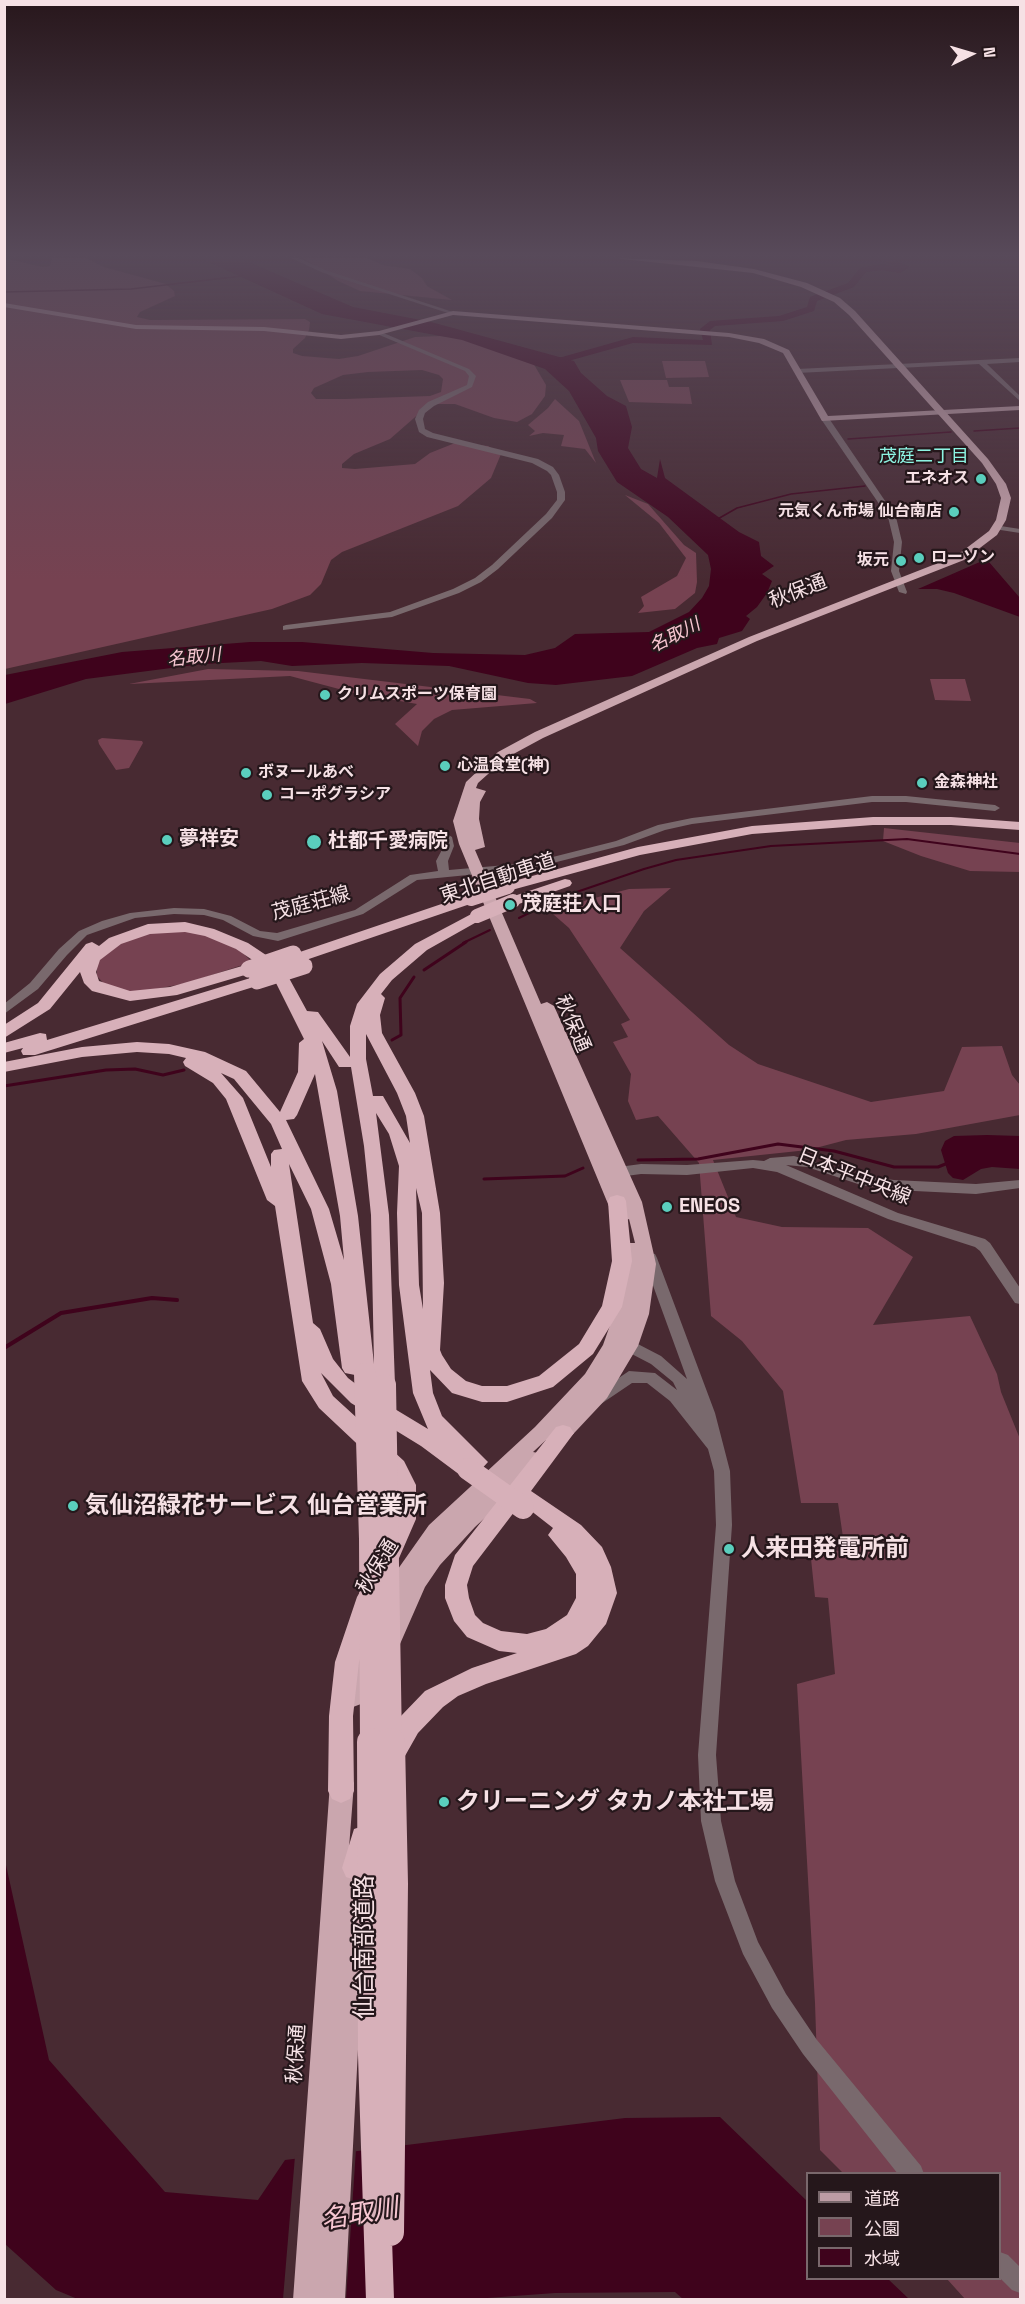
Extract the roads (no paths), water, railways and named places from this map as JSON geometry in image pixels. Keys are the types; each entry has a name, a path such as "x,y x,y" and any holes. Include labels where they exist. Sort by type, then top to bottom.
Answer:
{"highway":[{"path":"904,366 947,413 995,473 1001,484 1005,505 1002,528"},
{"name":"秋保通","path":"331,2300 334,2068 343,1902 341,1791 354,1688 371,1636 388,1600 436,1531 578,1395 640,1314 646,1281 642,1230 613,1173 483,871 462,831 462,809 472,782 502,755 539,735 753,639 899,585 960,558 1002,528"},
{"name":"東北自動車道","path":"510,895 638,851 752,830 873,821 951,821 1020,826"},
{"path":"370,1377 380,1215 373,1146 357,1036 361,1015 370,995 395,968 474,907 644,858 756,837 834,830 916,828 1020,833"},
{"name":"東北自動車道","path":"298,959 386,923 474,907"},
{"name":"東北自動車道","path":"4,1048 139,1010 298,959 474,907"},
{"path":"4,1033 44,1006 79,960 95,945 125,930 159,922 206,925 252,943 281,968 345,1063"},
{"path":"252,974 143,996 119,995 98,988 92,983 88,972 89,965 99,951 115,940 148,930 185,927 219,936 253,952 274,970 290,992 318,1053 333,1119 356,1268 370,1377 380,1597"},
{"path":"395,968 378,995 372,1024 377,1041 411,1104 418,1128 406,1213 422,1306 423,1394 433,1420 473,1466"},
{"name":"東北自動車道","path":"4,1058 252,974"},
{"path":"288,1115 303,1083 308,1054 303,1024 290,992"},
{"path":"306,1004 332,1070 348,1148 367,1265 380,1597"},
{"path":"4,1067 111,1048 168,1049 213,1060 240,1075 253,1087 279,1123 321,1209 370,1377"},
{"path":"31,1062 90,1053 136,1051 178,1057 210,1072 227,1088 241,1110 289,1239"},
{"path":"377,1100 415,1161 431,1213 422,1306"},
{"path":"280,1154 289,1239 307,1363 317,1392 396,1467 407,1496 405,1519 360,1615 347,1662 342,1716 341,1791"},
{"path":"415,1161 417,1189 414,1213 417,1284 424,1346 450,1380 482,1394 521,1392 559,1374 597,1336 614,1300 620,1277 622,1246 617,1201"},
{"name":"秋保通","path":"343,1902 355,1868 362,1765 368,1729 384,1664 404,1608 417,1582 450,1539 585,1410 605,1385 624,1337 630,1261 627,1231 617,1201 613,1173"},
{"path":"417,1189 431,1213"},
{"path":"406,1213 417,1189"},
{"path":"298,1292 318,1353 332,1374 358,1397 473,1466 526,1503 573,1531 594,1554 602,1573 605,1593 598,1617 590,1628 567,1647 464,1681 434,1700 409,1725 388,1762 378,1787 355,1868"},
{"path":"526,1503 583,1561 589,1587 583,1611 565,1631 540,1642 512,1644 486,1636 466,1621 457,1598 459,1573 472,1548 563,1433"},
{"name":"仙台南部道路","path":"380,1597 372,2055 380,2300"},
{"name":"仙台南部道路","path":"380,1597 394,2053 388,2300"},
{"name":"秋保通","path":"307,2300 334,2068"}],"main road":[{"path":"794,366 825,419 1020,408"}],"street":[{"path":"286,628 392,614 456,591 478,580 495,567 559,506 561,492 555,475 543,465 430,435 422,430 419,419 422,412 431,405 470,386 473,376 467,370 456,366"},
{"path":"797,370 913,366"},
{"path":"985,366 1020,399"},
{"path":"825,419 892,517 898,543 899,585"},
{"path":"1002,528 1020,531"},
{"name":"茂庭荘線","path":"4,1010 34,986 63,952 84,933 120,918 174,911 204,912 226,918 257,934 278,937 359,912 377,903 405,881 444,874 529,866 579,854 692,820 872,799 906,799 994,808"},
{"path":"444,874 442,861 449,846 447,837"},
{"path":"753,1164 794,1160 861,1180 894,1185 976,1189 1020,1184"},
{"name":"日本平中央線","path":"613,1173 641,1169 687,1170 753,1164 801,1175 893,1215 980,1243 1020,1299"},
{"path":"642,1230 656,1280 708,1413 722,1471 724,1525 707,1755 711,1821 723,1871 750,1947 779,2001 810,2047 911,2172"},
{"path":"624,1337 678,1378 693,1399 722,1471"},
{"path":"585,1410 629,1377 650,1377 665,1387 688,1410 715,1451"},
{"path":"1001,2265 1020,2282"}],"water":[{"name":"名取川","path":"535,366 577,366 581,373 607,396 626,406 632,427 628,448 641,469 657,478 660,459 665,478 739,532 759,542 761,556 774,566 762,574 772,581 757,607 746,616 750,619 742,631 719,638 717,644 697,648 632,676 556,685 528,683 449,666 362,663 292,666 261,661 202,664 86,679 5,704 5,675 122,652 250,642 302,642 433,653 525,655 555,648 575,634 649,632 689,612 709,586 711,569 708,555 668,517 617,482 598,451 596,438 569,391 545,369"},
{"path":"982,561 989,562 1020,598 1020,617 954,593 937,589 918,589"},
{"path":"954,1136 1020,1136 1020,1169 992,1167 981,1169 963,1180 953,1178 948,1173 941,1150 945,1141"},
{"name":"名取川","path":"4,1856 49,2060 165,2192 258,2200 285,2160 625,2118 720,2117 806,2200 806,2280 889,2280 909,2299 684,2300 675,2292 555,2293 460,2300 80,2300 56,2290 5,2244"}],"waterway":[{"path":"974,431 1020,428"},
{"path":"848,439 951,432"},
{"path":"716,520 737,508 791,494 865,486"},
{"path":"519,918 559,898 644,869 676,860 771,846 907,839 1020,854"},
{"path":"463,943 490,930"},
{"path":"424,970 466,942"},
{"path":"392,1040 401,1035 400,998 414,977"},
{"path":"4,1086 106,1070 135,1069 163,1075 184,1070"},
{"path":"638,1160 698,1159 778,1144 834,1151 894,1167 938,1167 948,1163"},
{"path":"484,1179 565,1176 583,1168"},
{"path":"4,1348 61,1313 152,1298 177,1300"}],"place":[{"name":"エネオス","path":"981,479"},
{"name":"元気くん市場 仙台南店","path":"954,512"},
{"name":"ローソン","path":"919,558"},
{"name":"坂元","path":"901,561"},
{"name":"クリムスポーツ保育園","path":"325,695"},
{"name":"心温食堂(神)","path":"445,766"},
{"name":"ボヌールあべ","path":"246,773"},
{"name":"金森神社","path":"922,783"},
{"name":"コーポグラシア","path":"267,795"},
{"name":"夢祥安","path":"167,840"},
{"name":"杜都千愛病院","path":"314,842"},
{"name":"茂庭荘入口","path":"510,905"},
{"name":"ENEOS","path":"667,1207"},
{"name":"気仙沼緑花サービス 仙台営業所","path":"73,1506"},
{"name":"人来田発電所前","path":"729,1549"},
{"name":"クリーニング タカノ本社工場","path":"444,1802"}],"district":[{"name":"茂庭二丁目","path":"924,457"}]}
